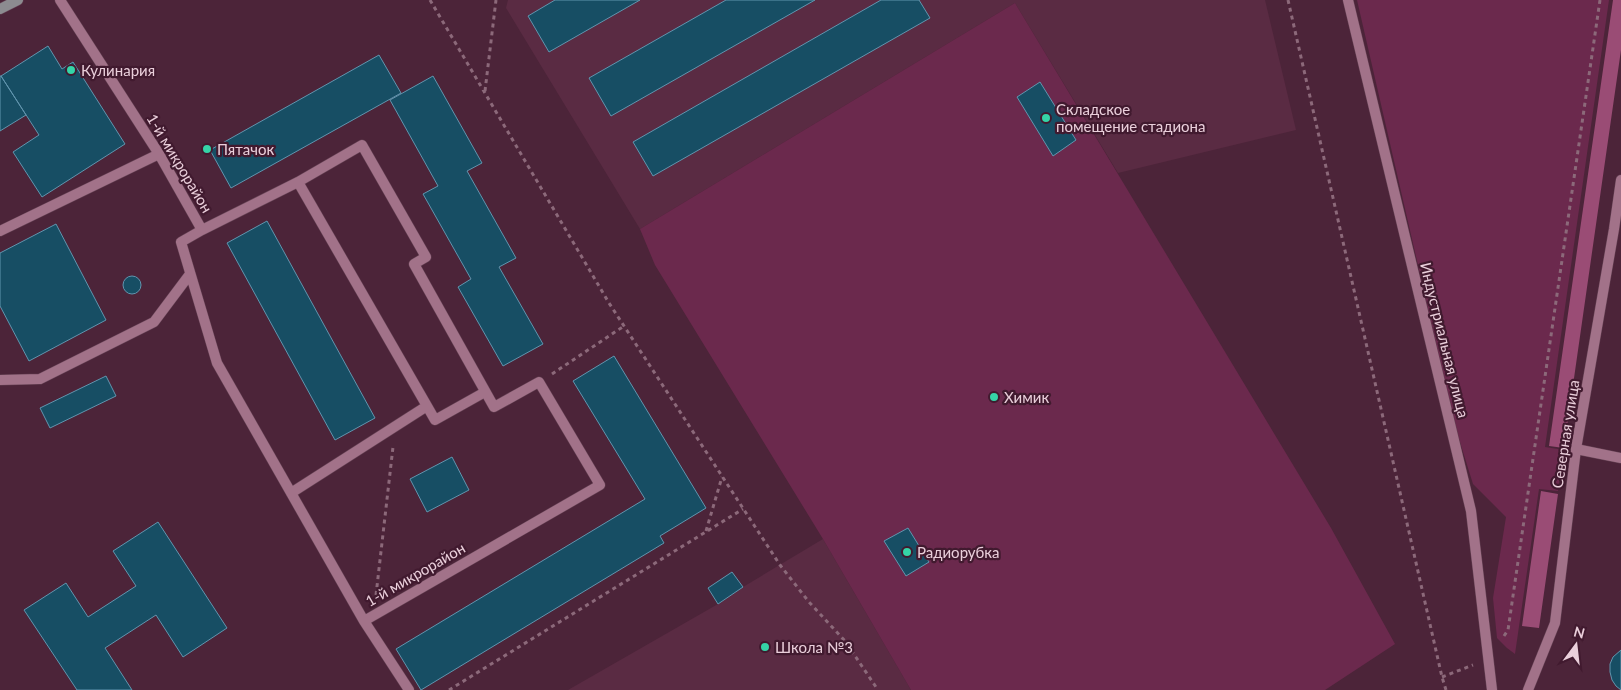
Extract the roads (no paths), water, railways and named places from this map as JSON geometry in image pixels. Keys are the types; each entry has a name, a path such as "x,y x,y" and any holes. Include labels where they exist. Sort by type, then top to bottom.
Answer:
{"main road":[{"path":"0,9 18,0"}],"street":[{"name":"1-й микрорайон","path":"60,0 159,154 202,230 181,242 217,364 291,493 369,619 600,485 539,382 494,407 486,392"},
{"name":"Индустриальная улица","path":"1348,0 1471,511 1492,690"},
{"path":"202,230 298,182 362,145 426,256 414,264 486,392 435,420 298,182"},
{"path":"0,231 159,154"},
{"name":"Северная улица","path":"1528,690 1555,623 1576,449 1621,180"},
{"path":"0,380 40,379 154,322 190,274"},
{"path":"291,493 427,406"},
{"path":"1576,449 1621,458"},
{"path":"369,619 409,690"}],"place":[{"name":"Кулинария","path":"71,70"},
{"name":"Складское помещение стадиона","path":"1046,118"},
{"name":"Пятачок","path":"207,149"},
{"name":"Химик","path":"994,397"},
{"name":"Радиорубка","path":"907,552"},
{"name":"Школа №3","path":"765,647"}]}
